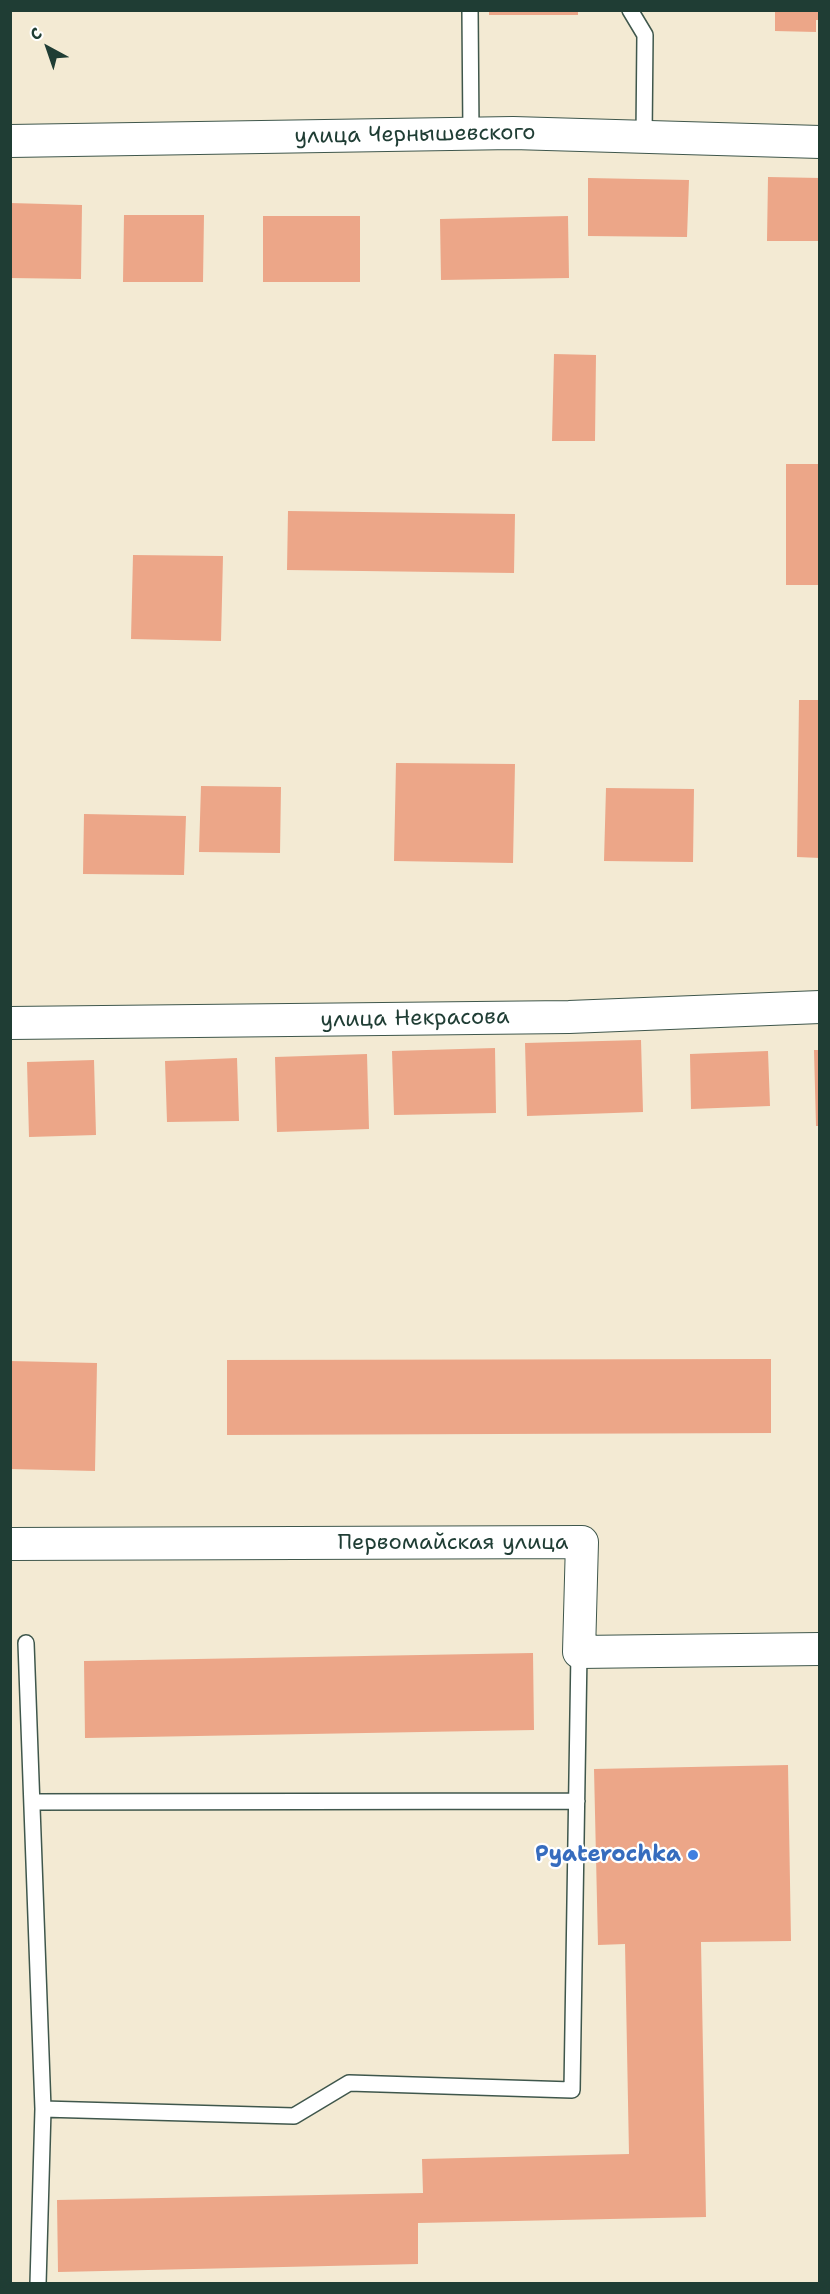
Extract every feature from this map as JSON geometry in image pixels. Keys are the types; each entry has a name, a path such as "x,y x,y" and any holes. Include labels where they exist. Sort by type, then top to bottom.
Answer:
{"street":[{"name":"улица Чернышевского","path":"10,141 471,134 819,142"},
{"name":"улица Некрасова","path":"10,1023 569,1017 819,1007"},
{"name":"Первомайская улица","path":"10,1544 582,1542 579,1652"},
{"path":"579,1652 819,1649"}],"lane":[{"path":"470,10 471,134"},
{"path":"630,10 645,35 644,137"},
{"path":"26,1643 43,2109 38,2283"},
{"path":"43,2109 294,2116 349,2083 572,2090 579,1652"},
{"path":"32,1802 577,1801"}],"building":[{"path":"489,10 578,10 578,15 489,15"},
{"path":"775,10 820,10 820,20 816,20 816,32 775,31"},
{"path":"768,177 820,178 820,241 767,241"},
{"path":"588,178 689,180 687,237 588,236"},
{"path":"10,203 82,205 81,279 10,278"},
{"path":"124,215 204,215 203,282 123,282"},
{"path":"263,216 360,216 360,282 263,282"},
{"path":"568,216 569,278 441,280 440,219"},
{"path":"554,354 596,355 595,441 552,441"},
{"path":"786,464 820,464 820,585 786,585"},
{"path":"288,511 515,514 514,573 287,570"},
{"path":"133,555 223,556 221,641 131,639"},
{"path":"799,700 820,700 820,858 797,857"},
{"path":"396,763 515,764 513,863 394,861"},
{"path":"201,786 281,787 280,853 199,852"},
{"path":"606,788 694,789 693,862 604,861"},
{"path":"84,814 186,816 184,875 83,874"},
{"path":"641,1040 643,1112 527,1116 525,1043"},
{"path":"495,1048 496,1113 394,1115 392,1051"},
{"path":"814,1050 820,1050 820,1126 816,1126"},
{"path":"768,1051 770,1106 691,1109 690,1054"},
{"path":"367,1054 369,1129 277,1132 275,1057"},
{"path":"237,1058 239,1121 167,1122 165,1061"},
{"path":"94,1060 96,1135 29,1137 27,1062"},
{"path":"771,1359 771,1433 227,1435 227,1360"},
{"path":"10,1361 97,1363 95,1471 10,1469"},
{"path":"533,1653 534,1730 85,1738 84,1661"},
{"path":"788,1765 791,1941 701,1942 706,2217 418,2223 418,2264 58,2272 57,2200 423,2193 422,2159 629,2154 625,1944 598,1945 594,1769"}],"place":[{"name":"Pyaterochka","path":"693,1855"}]}
